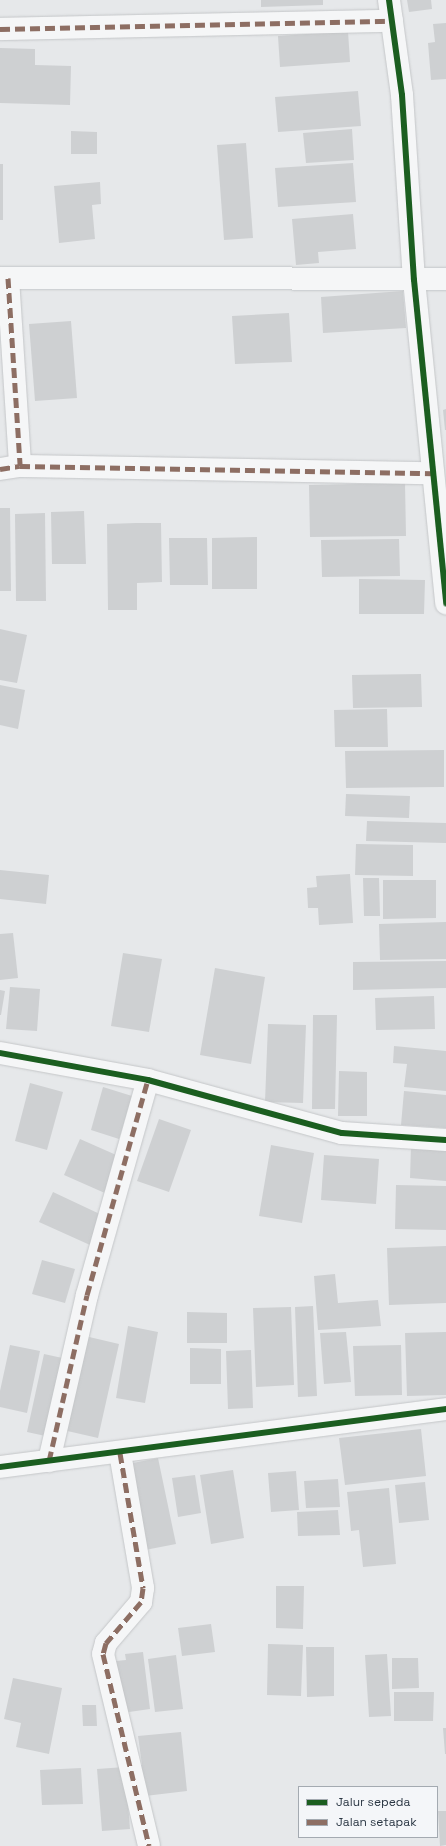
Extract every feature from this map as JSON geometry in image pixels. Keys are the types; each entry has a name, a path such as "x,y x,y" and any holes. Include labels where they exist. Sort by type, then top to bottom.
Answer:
{"street":[{"path":"0,29 390,10 402,95 414,280 446,603"},
{"path":"433,473 10,468 4,278 446,279"},
{"path":"0,1052 148,1080 342,1133 446,1140"},
{"path":"49,1461 87,1295 148,1080"},
{"path":"0,1467 120,1453 446,1409"},
{"path":"120,1453 143,1588 141,1602 106,1643 103,1654 149,1846"}],"building":[{"path":"261,0 323,0 323,5 261,7"},
{"path":"407,0 431,0 432,9 409,12"},
{"path":"446,23 446,79 431,80 428,43 435,42 433,24"},
{"path":"348,31 350,62 280,67 278,36"},
{"path":"0,48 35,49 35,65 71,66 70,105 0,103"},
{"path":"358,91 361,126 278,132 275,97"},
{"path":"352,129 354,160 306,163 303,133"},
{"path":"71,131 97,132 97,154 71,154"},
{"path":"246,143 253,238 224,240 217,145"},
{"path":"353,163 356,202 278,207 275,168"},
{"path":"0,164 3,164 3,220 0,220"},
{"path":"100,182 101,204 92,205 95,239 59,243 54,186"},
{"path":"353,214 356,249 318,252 319,263 296,265 292,219"},
{"path":"403,291 406,328 323,333 321,297"},
{"path":"289,313 292,362 235,364 232,316"},
{"path":"71,321 77,398 35,401 29,324"},
{"path":"446,409 446,430 445,430 443,410"},
{"path":"405,483 406,536 310,537 309,485"},
{"path":"0,508 10,508 11,591 0,591"},
{"path":"84,511 86,564 52,564 51,512"},
{"path":"45,513 46,601 16,601 15,514"},
{"path":"161,523 162,582 137,583 137,610 108,610 107,524"},
{"path":"257,537 257,589 212,589 212,538"},
{"path":"169,538 207,538 208,585 170,585"},
{"path":"399,539 400,576 322,577 321,540"},
{"path":"359,579 425,580 424,614 359,614"},
{"path":"0,629 27,635 17,683 0,680"},
{"path":"421,674 422,707 353,708 352,675"},
{"path":"0,685 25,690 18,729 0,725"},
{"path":"387,709 388,747 335,747 334,710"},
{"path":"444,750 444,787 346,788 345,751"},
{"path":"346,794 410,796 409,818 345,816"},
{"path":"367,821 446,823 446,843 366,841"},
{"path":"356,844 413,845 413,876 355,875"},
{"path":"0,870 49,875 46,904 0,899"},
{"path":"350,874 353,923 319,925 318,908 308,908 307,888 317,887 316,876"},
{"path":"363,878 379,878 380,916 364,916"},
{"path":"383,880 436,880 436,918 383,919"},
{"path":"446,922 446,959 380,960 379,924"},
{"path":"13,933 18,978 0,980 0,934"},
{"path":"123,953 162,959 149,1032 111,1026"},
{"path":"446,961 446,988 353,990 353,962"},
{"path":"215,968 265,977 251,1064 200,1055"},
{"path":"10,987 40,989 37,1031 6,1029"},
{"path":"0,990 5,991 1,1015 0,1015"},
{"path":"434,996 435,1029 376,1030 375,998"},
{"path":"313,1015 337,1015 335,1109 312,1109"},
{"path":"268,1024 306,1025 303,1103 265,1102"},
{"path":"394,1046 446,1051 446,1091 404,1087 407,1064 393,1063"},
{"path":"339,1071 367,1072 367,1116 338,1116"},
{"path":"30,1083 63,1092 47,1150 15,1141"},
{"path":"103,1087 132,1096 119,1139 91,1130"},
{"path":"404,1091 446,1095 446,1128 401,1125"},
{"path":"159,1119 191,1130 169,1192 137,1181"},
{"path":"80,1139 123,1158 107,1194 64,1175"},
{"path":"271,1145 314,1153 302,1223 259,1216"},
{"path":"411,1146 446,1148 446,1181 410,1178"},
{"path":"324,1155 379,1159 376,1204 321,1200"},
{"path":"396,1185 446,1186 446,1230 395,1229"},
{"path":"53,1192 104,1216 90,1245 39,1222"},
{"path":"446,1246 446,1303 389,1305 387,1248"},
{"path":"42,1260 75,1269 65,1303 32,1294"},
{"path":"335,1274 338,1303 378,1300 381,1326 318,1330 314,1276"},
{"path":"313,1306 317,1396 298,1397 295,1307"},
{"path":"291,1307 294,1385 256,1387 253,1308"},
{"path":"187,1312 227,1313 227,1343 187,1343"},
{"path":"128,1326 158,1332 145,1403 116,1398"},
{"path":"346,1332 351,1382 324,1384 320,1333"},
{"path":"446,1332 446,1395 407,1396 405,1333"},
{"path":"85,1336 119,1344 98,1438 63,1430"},
{"path":"10,1345 40,1351 27,1413 0,1407 0,1391"},
{"path":"401,1345 402,1395 355,1396 353,1346"},
{"path":"190,1348 221,1349 221,1384 190,1384"},
{"path":"251,1350 253,1408 228,1409 226,1351"},
{"path":"44,1354 67,1359 50,1437 27,1432"},
{"path":"421,1429 426,1476 345,1485 339,1438"},
{"path":"158,1458 176,1544 145,1550 128,1464"},
{"path":"233,1470 244,1538 211,1544 200,1475"},
{"path":"296,1471 299,1510 271,1512 268,1473"},
{"path":"195,1475 201,1513 178,1517 172,1478"},
{"path":"338,1479 340,1507 306,1508 304,1481"},
{"path":"425,1482 429,1520 399,1523 395,1485"},
{"path":"389,1488 396,1564 363,1567 359,1530 351,1531 347,1492"},
{"path":"338,1510 340,1535 298,1536 297,1512"},
{"path":"276,1586 304,1586 303,1629 276,1628"},
{"path":"211,1624 215,1652 182,1656 178,1628"},
{"path":"268,1644 303,1645 301,1696 267,1695"},
{"path":"306,1647 334,1647 334,1696 307,1697"},
{"path":"143,1652 150,1709 122,1713 116,1661 126,1660 125,1654"},
{"path":"387,1654 391,1716 369,1717 365,1655"},
{"path":"176,1655 183,1709 155,1712 148,1659"},
{"path":"392,1658 418,1658 419,1688 392,1689"},
{"path":"13,1678 62,1688 49,1754 16,1747 21,1723 4,1719"},
{"path":"394,1692 434,1692 433,1721 394,1721"},
{"path":"82,1705 96,1705 97,1726 83,1726"},
{"path":"443,1728 446,1728 446,1754 445,1754"},
{"path":"181,1732 187,1791 145,1796 135,1765 142,1765 138,1736"},
{"path":"125,1767 130,1829 102,1831 97,1769"},
{"path":"81,1768 83,1804 42,1805 40,1770"},
{"path":"438,1811 446,1811 446,1845 440,1846"}],"marked path":[{"path":"0,29 392,21"},
{"path":"8,278 20,466"},
{"path":"0,469 20,466 433,473"},
{"path":"49,1461 87,1295 148,1080"},
{"path":"120,1453 143,1588 141,1602 106,1643 103,1654 149,1846"}],"cycle path":[{"path":"389,0 402,95 414,280 446,603"},
{"path":"0,1053 148,1080 342,1133 446,1140"},
{"path":"0,1467 446,1409"}]}
